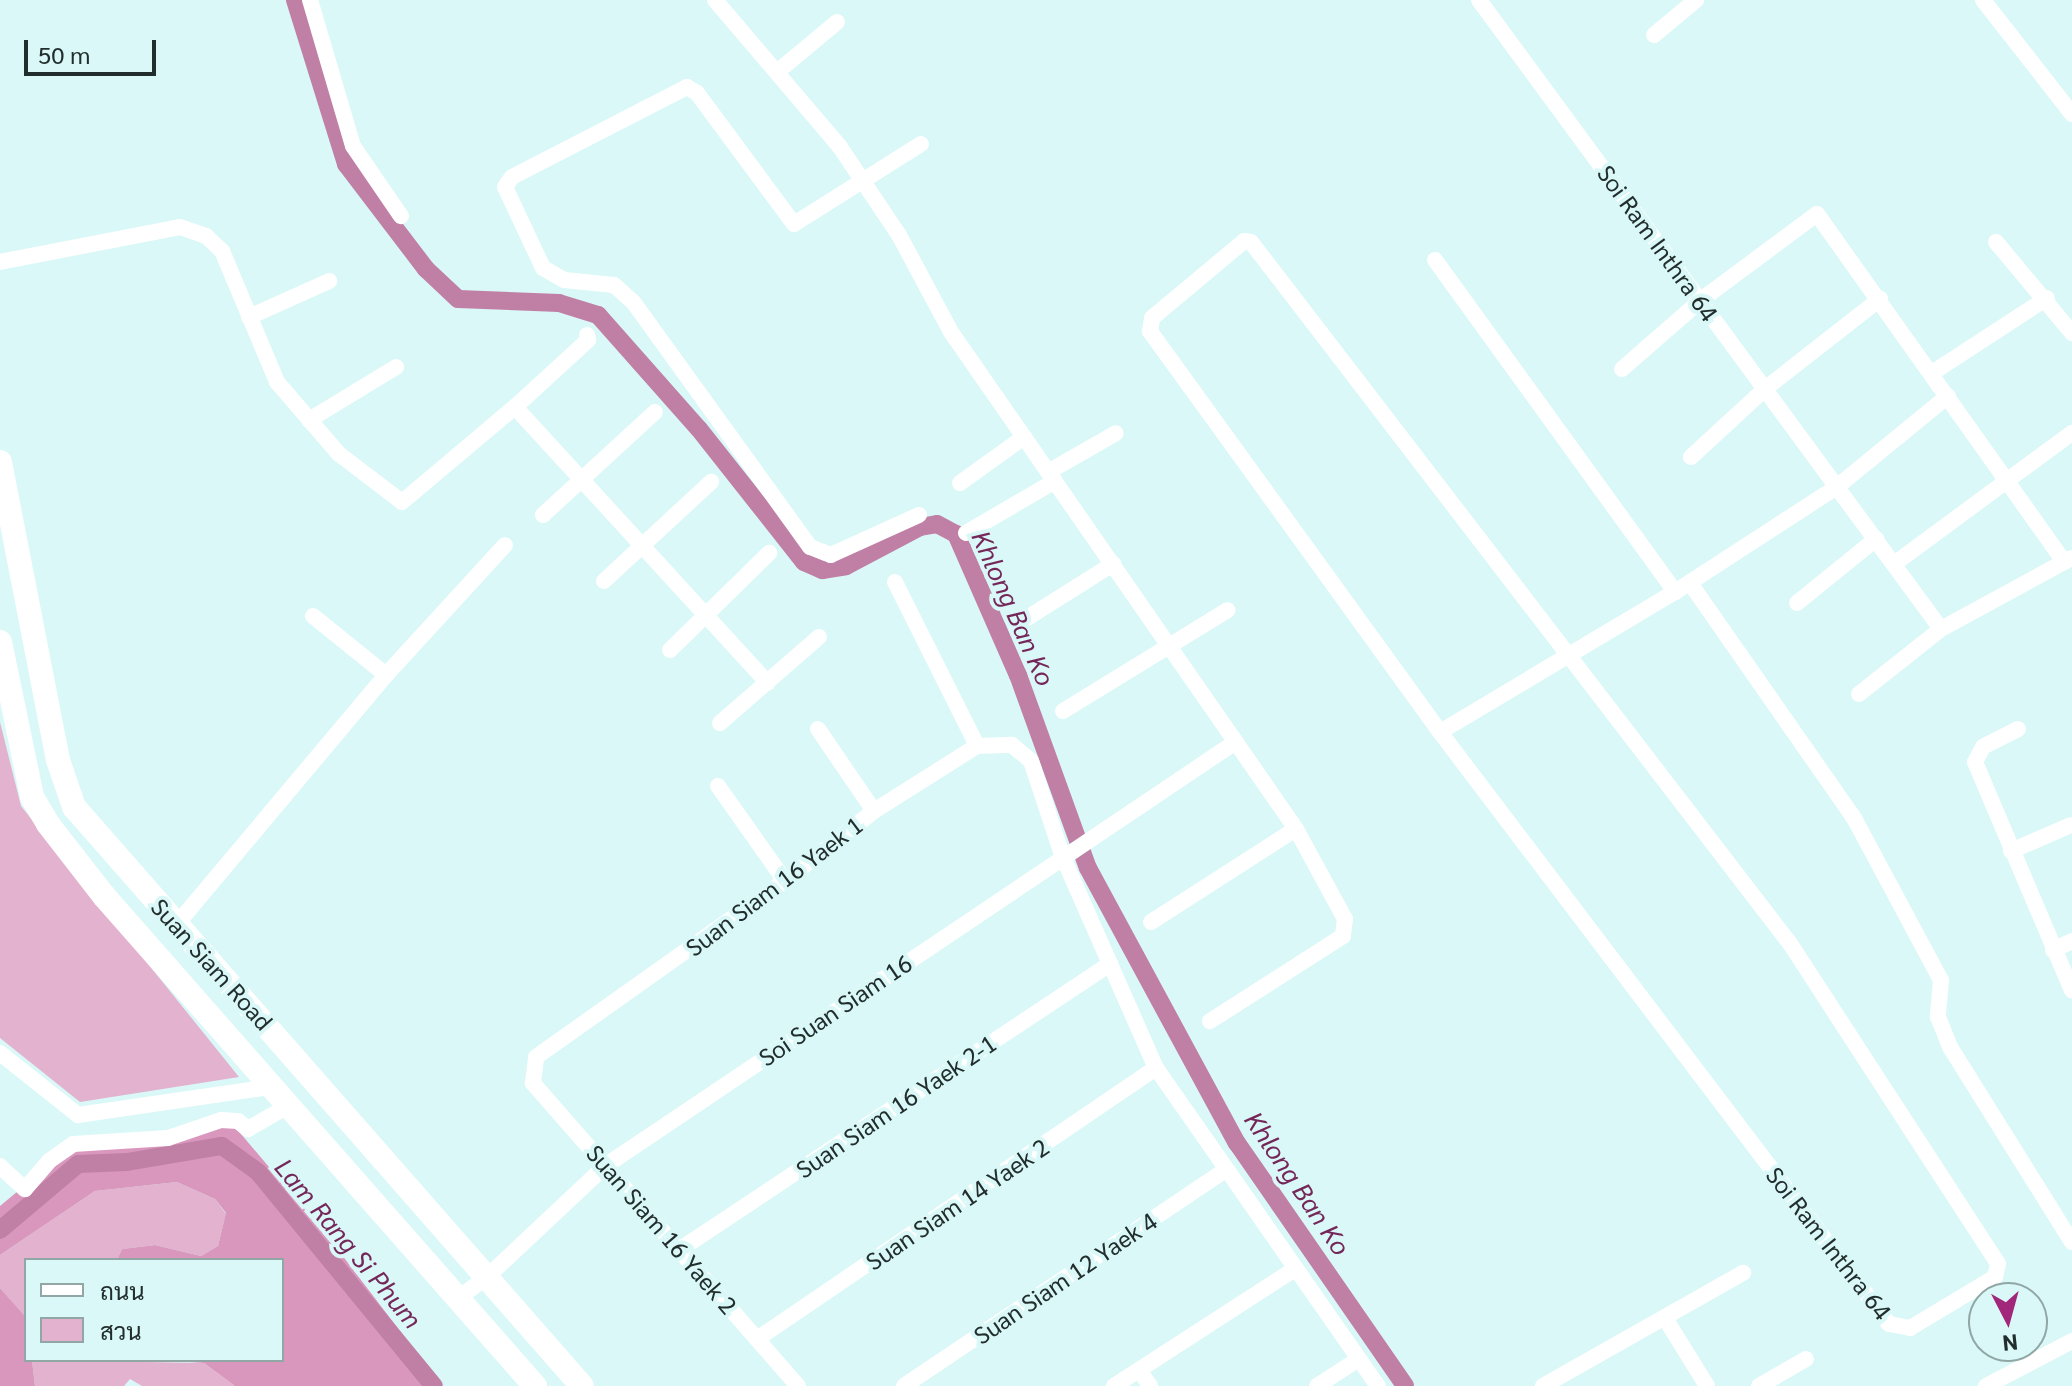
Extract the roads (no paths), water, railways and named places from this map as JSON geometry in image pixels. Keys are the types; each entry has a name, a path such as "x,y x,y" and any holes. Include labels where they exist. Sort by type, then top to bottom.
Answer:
{"street":[{"path":"310,0 353,146 401,216"},
{"path":"715,0 777,72 864,184 951,332 1296,829 1347,927 1343,936 1210,1021"},
{"name":"Soi Ram Inthra 64","path":"1479,0 1941,629"},
{"path":"1654,35 1696,0"},
{"path":"1983,0 2072,114"},
{"path":"777,72 837,22"},
{"path":"919,515 831,555 810,547 633,302 614,285 580,284 543,268 505,187 512,177 687,87 697,93 786,220 800,224 921,144"},
{"path":"1622,369 1701,300 1817,214 1880,299 2008,482 2068,559 1941,629 1859,694"},
{"path":"0,262 180,227 206,236 222,251 277,382 339,454 402,502 515,407 588,340 587,335"},
{"name":"Soi Ram Inthra 64","path":"1248,240 1571,657 1791,945 1998,1264 1995,1277 1910,1328 1889,1324 1440,732 1149,324 1248,240"},
{"path":"1996,242 2047,298 2072,333"},
{"path":"1435,260 1675,592"},
{"path":"249,317 329,281"},
{"path":"1932,373 2047,298"},
{"path":"1691,457 1766,388 1880,299"},
{"path":"309,420 396,367"},
{"path":"1440,732 1571,657 1838,486 1948,396"},
{"path":"515,407 768,683"},
{"path":"543,515 655,412"},
{"path":"966,533 1116,433"},
{"path":"1894,564 2072,433"},
{"path":"960,483 1024,437"},
{"name":"Suan Siam Road","path":"0,462 58,760 74,807 582,1386"},
{"path":"604,581 711,482"},
{"path":"1797,603 1876,539"},
{"path":"177,924 386,675 505,545"},
{"path":"670,650 769,553"},
{"path":"1016,625 1113,564"},
{"path":"895,582 977,746 1012,745 1031,761 1110,964 1156,1068 1293,1270 1378,1386"},
{"path":"1690,583 1854,818 1941,980 1938,1017 1950,1047 2072,1242"},
{"path":"1063,711 1228,610"},
{"path":"313,616 386,675"},
{"path":"720,723 819,637"},
{"name":"Suan Siam Road","path":"0,642 32,797 48,824 271,1087 535,1386"},
{"path":"818,729 874,811"},
{"path":"2018,729 1983,747 1975,762 2072,990"},
{"name":"Soi Suan Siam 16","path":"456,1300 487,1277 605,1166 1067,852 1234,743"},
{"name":"Suan Siam 16 Yaek 1","path":"532,1070 536,1057 785,881 874,811 977,746"},
{"path":"718,786 785,881"},
{"path":"2011,851 2071,825"},
{"path":"1151,922 1296,829"},
{"path":"2053,950 2072,941"},
{"name":"Suan Siam 16 Yaek 2-1","path":"682,1248 1110,964"},
{"path":"0,1053 78,1115 271,1087"},
{"name":"Suan Siam 14 Yaek 2","path":"757,1339 1156,1068"},
{"name":"Suan Siam 16 Yaek 2","path":"532,1070 533,1083 682,1248 798,1386"},
{"path":"0,1166 25,1189 49,1161 73,1144 168,1138 221,1120 238,1121 248,1129 288,1106"},
{"name":"Suan Siam 12 Yaek 4","path":"904,1386 1226,1170"},
{"path":"1114,1386 1293,1270"},
{"path":"1543,1386 1743,1273"},
{"path":"1665,1318 1707,1386"},
{"path":"1986,1386 2072,1341"},
{"path":"1759,1386 1806,1359"},
{"path":"1317,1386 1357,1360"},
{"path":"1139,1370 1150,1386"}],"waterway":[{"name":"Khlong Ban Ko","path":"295,0 346,164 426,269 458,299 559,303 598,315 699,429 804,562 822,570 846,566 920,527 937,524 956,534 1018,675 1088,868 1237,1143 1405,1386"},
{"name":"Lam Rang Si Phum","path":"0,1230 78,1164 127,1162 222,1146 258,1172 434,1386"}]}
